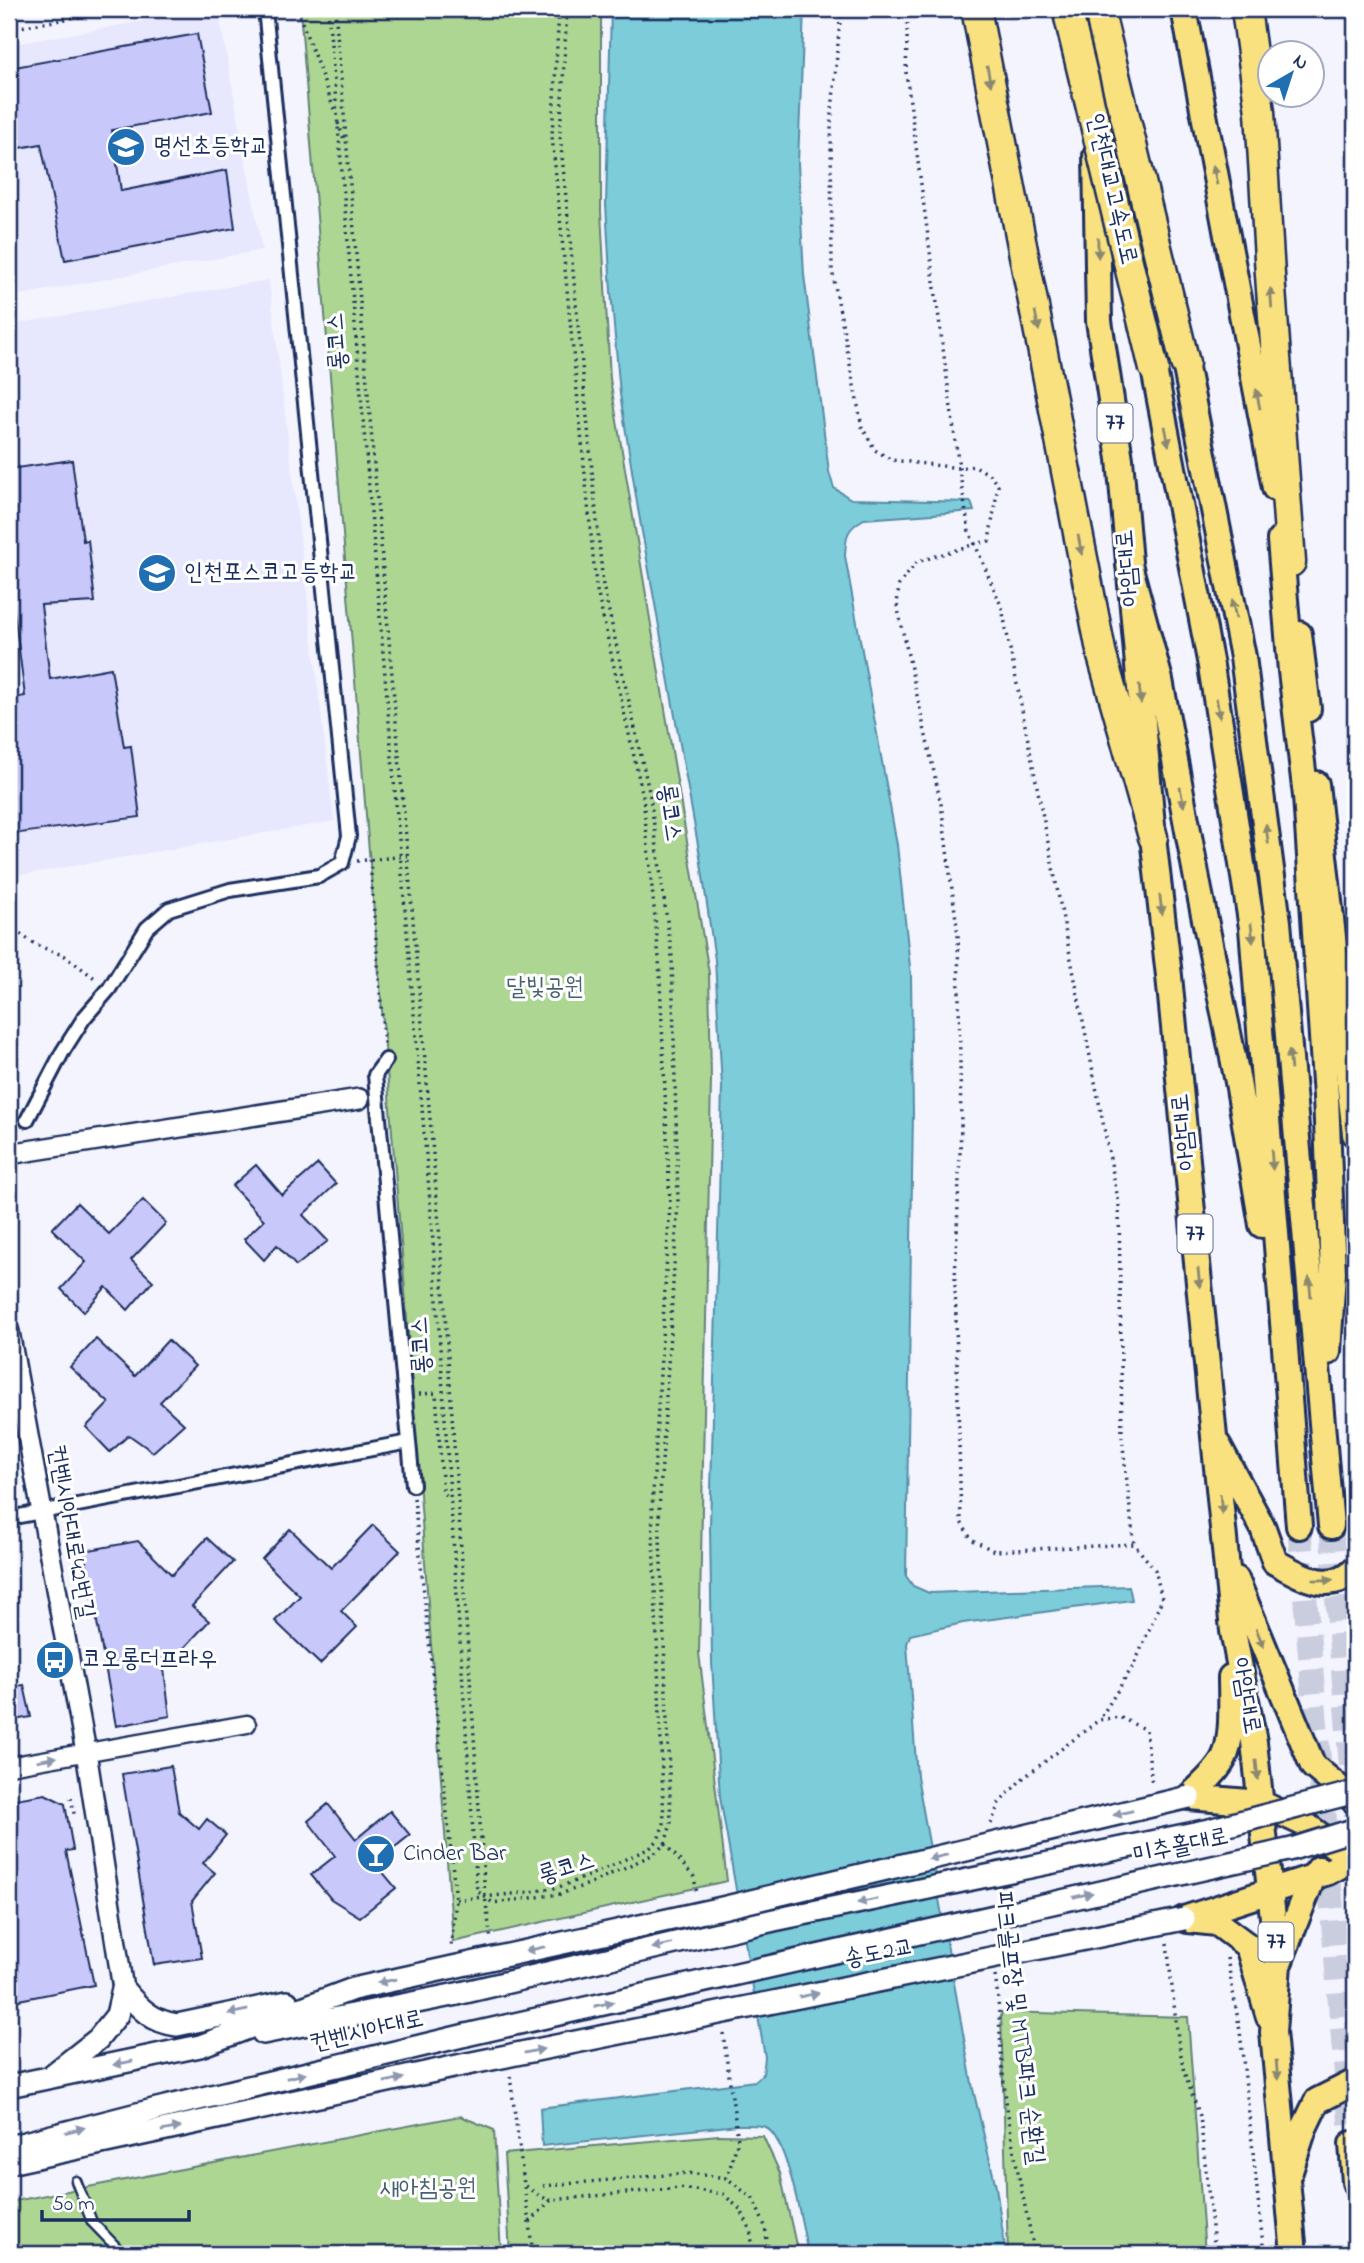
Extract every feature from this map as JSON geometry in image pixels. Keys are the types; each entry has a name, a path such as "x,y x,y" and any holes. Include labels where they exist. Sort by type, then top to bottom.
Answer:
{"highway":[{"path":"976,9 1102,656 1153,837"},
{"name":"인천대교고속도로","path":"1068,9 1154,369"},
{"name":"인천대교고속도로","path":"1099,9 1185,363"},
{"path":"1246,9 1260,112 1269,275 1291,562"}],"main road":[{"name":"아암대로","path":"1099,9 1096,177 1100,321 1120,459 1153,837 1170,976 1233,1631 1254,1742 1278,1964 1273,2032 1294,2254"},
{"path":"1184,9 1291,562 1355,1134"},
{"path":"1185,363 1243,657 1278,922 1331,1526"},
{"path":"1154,369 1211,666 1252,928 1299,1526"},
{"path":"1277,494 1291,671 1306,796 1326,1097 1333,1273 1323,1433"},
{"path":"1129,564 1160,680 1238,1082 1288,1378"},
{"path":"1215,1438 1264,1528 1275,1562 1314,1582 1346,1579 1355,1569"},
{"path":"1226,1552 1313,1766 1350,1796"},
{"path":"1189,1797 1210,1777 1224,1758 1229,1733 1233,1631"},
{"name":"미추홀대로","path":"729,1931 1209,1830 1350,1796"},
{"path":"1189,1797 1260,1803 1303,1823 1350,1857"},
{"name":"미추홀대로","path":"722,1908 997,1836 1189,1797"},
{"path":"1184,1919 1328,1872 1350,1857 1355,1827"},
{"name":"미추홀대로","path":"1017,1910 1292,1849 1355,1827"},
{"path":"1278,1964 1313,1877"},
{"name":"컨벤시아대로","path":"200,2046 353,1989 452,1958 722,1908"},
{"name":"송도2교","path":"738,1973 1017,1910"},
{"path":"1184,1919 1217,1923 1248,1946 1273,2032"},
{"name":"송도2교","path":"9,2163 467,2064 1184,1919"},
{"name":"컨벤시아대로","path":"9,2087 457,1994 729,1931"},
{"name":"컨벤시아대로","path":"9,2147 466,2035 738,1973"},
{"path":"123,1989 142,2011 163,2023 177,2025 353,1989"},
{"path":"49,2078 98,2039 117,2015 123,1989"},
{"path":"1287,2179 1304,2128 1317,2101 1355,2082"},
{"path":"1352,2144 1355,2182"}],"street":[{"path":"27,1120 63,1051 84,1018 109,989 147,928 169,909 230,890 319,877 342,863 349,836 265,9"},
{"path":"386,1060 375,1075 413,1485"},
{"path":"9,1154 359,1099"},
{"name":"컨벤시아대로42번길","path":"9,1332 86,1752 123,1989"},
{"path":"9,1518 409,1441"},
{"path":"9,1766 247,1724"}],"lane":[{"path":"76,2181 92,2222 123,2254"}],"path":[{"path":"9,29 123,9"},
{"path":"297,9 347,146"},
{"name":"롱코스","path":"328,9 429,1199 477,1891 494,1903 561,1894 589,1884 654,1854 665,1844 671,1824 659,1511 678,1202 672,957 650,796 603,585 560,135 567,9"},
{"path":"335,9 439,1226 485,1896"},
{"path":"456,1900 558,1887 586,1877 650,1848 658,1840 664,1823 652,1510 670,1203 659,958 643,797 596,586 552,135 559,9"},
{"path":"841,9 831,123 832,270 862,427 875,450 892,460 959,468 975,466 990,475 998,486 989,541 917,562 899,585 897,605 941,804 958,935 961,1126 955,1282 961,1521 971,1539 994,1551 1134,1544"},
{"path":"908,9 906,72 969,532 1002,608 1119,1204 1122,1437 1134,1544 1155,1570 1162,1599 1135,1663 1099,1720 1022,1779 999,1803 997,1836"},
{"path":"342,863 407,856"},
{"path":"370,860 386,1060"},
{"path":"9,926 36,945 65,956 109,989"},
{"path":"418,1405 417,1394 436,1393 443,1493 450,1498"},
{"path":"413,1485 456,1900 452,1958"},
{"path":"1099,1720 1119,1717 1146,1730 1153,1794"},
{"path":"1167,1939 1184,2072 1200,2116 1215,2254"},
{"path":"1226,1953 1240,2031 1264,2254"},
{"name":"파크골프장 및 MTB파크 순환길","path":"995,1975 1012,2143 1035,2254"},
{"path":"727,2178 738,2140 730,2073"},
{"path":"542,2186 688,2173 727,2178 753,2199 765,2227 769,2254"},
{"path":"525,2185 541,2197 551,2200 680,2188 723,2194 741,2210 750,2229 754,2254"},
{"path":"530,2222 551,2200"}],"shaded area":[{"name":"명선초등학교","path":"218,9 262,250 9,297 9,45"},
{"name":"인천포스코고등학교","path":"269,280 334,821 9,877 9,325"}],"green space":[{"name":"달빛공원","path":"300,9 601,9 601,212 610,379 709,973 711,1080 699,1653 727,1881 453,1942 405,1291"},
{"path":"1001,2012 1188,2017 1205,2254 1008,2254"},
{"name":"새아침공원","path":"460,2116 494,2130 501,2254 9,2254 9,2202"},
{"name":"새아침공원","path":"719,2135 763,2136 780,2173 798,2254 510,2254 504,2154"}],"water":[{"path":"611,9 804,9 798,163 804,275 829,472 834,488 851,499 971,502 974,511 864,519 850,530 845,549 897,845 911,976 913,1112 906,1576 913,1586 929,1593 1129,1586 1132,1600 963,1623 910,1635 907,1644 917,1776 973,2089 996,2187 1006,2254 808,2254 798,2206 781,2148 773,2134 762,2126 738,2125 542,2146 540,2108 755,2081 763,2074 765,2057 720,1797 712,1663 710,1526 722,1087 715,960 700,856 620,394 606,205"}],"building":[{"path":"197,34 212,112 112,130 121,191 227,170 235,228 65,260 41,144 9,150 9,68"},
{"path":"72,460 83,541 88,540 95,602 41,605 50,679 111,668 124,747 131,746 140,817 13,834 9,807 9,699 25,696 13,603 9,604 9,469"},
{"path":"318,1164 336,1184 303,1215 328,1241 296,1266 277,1245 264,1260 244,1239 264,1220 232,1186 256,1165 282,1195"},
{"path":"143,1200 166,1223 131,1260 153,1281 128,1310 106,1287 84,1312 61,1289 86,1262 52,1229 77,1203 109,1234"},
{"path":"96,1339 135,1376 168,1340 195,1366 160,1402 184,1424 153,1452 129,1435 110,1452 86,1427 109,1403 70,1367"},
{"path":"373,1525 400,1551 341,1611 357,1627 320,1664 275,1621 300,1596 262,1559 290,1529 331,1568"},
{"path":"207,1538 233,1562 192,1606 209,1621 164,1670 170,1716 116,1726 84,1551 138,1541 172,1575"},
{"path":"24,1685 31,1717 9,1721 9,1688"},
{"path":"171,1766 179,1812 199,1829 207,1819 226,1835 203,1863 215,1873 192,1901 202,1958 154,1965 122,1774"},
{"path":"45,1794 65,1804 73,1850 66,1851 94,1985 9,2002 9,1800"},
{"path":"328,1804 356,1839 390,1811 410,1835 375,1863 396,1888 360,1917 331,1899 311,1875 335,1856 308,1821"}],"tunnel":[{"path":"1299,1526 1352,2144"},
{"path":"1331,1526 1355,1815"}],"place":[{"name":"명선초등학교","path":"126,147"},
{"name":"인천포스코고등학교","path":"157,573"},
{"name":"코오롱더프라우","path":"55,1660"},
{"name":"Cinder Bar","path":"376,1854"}]}
